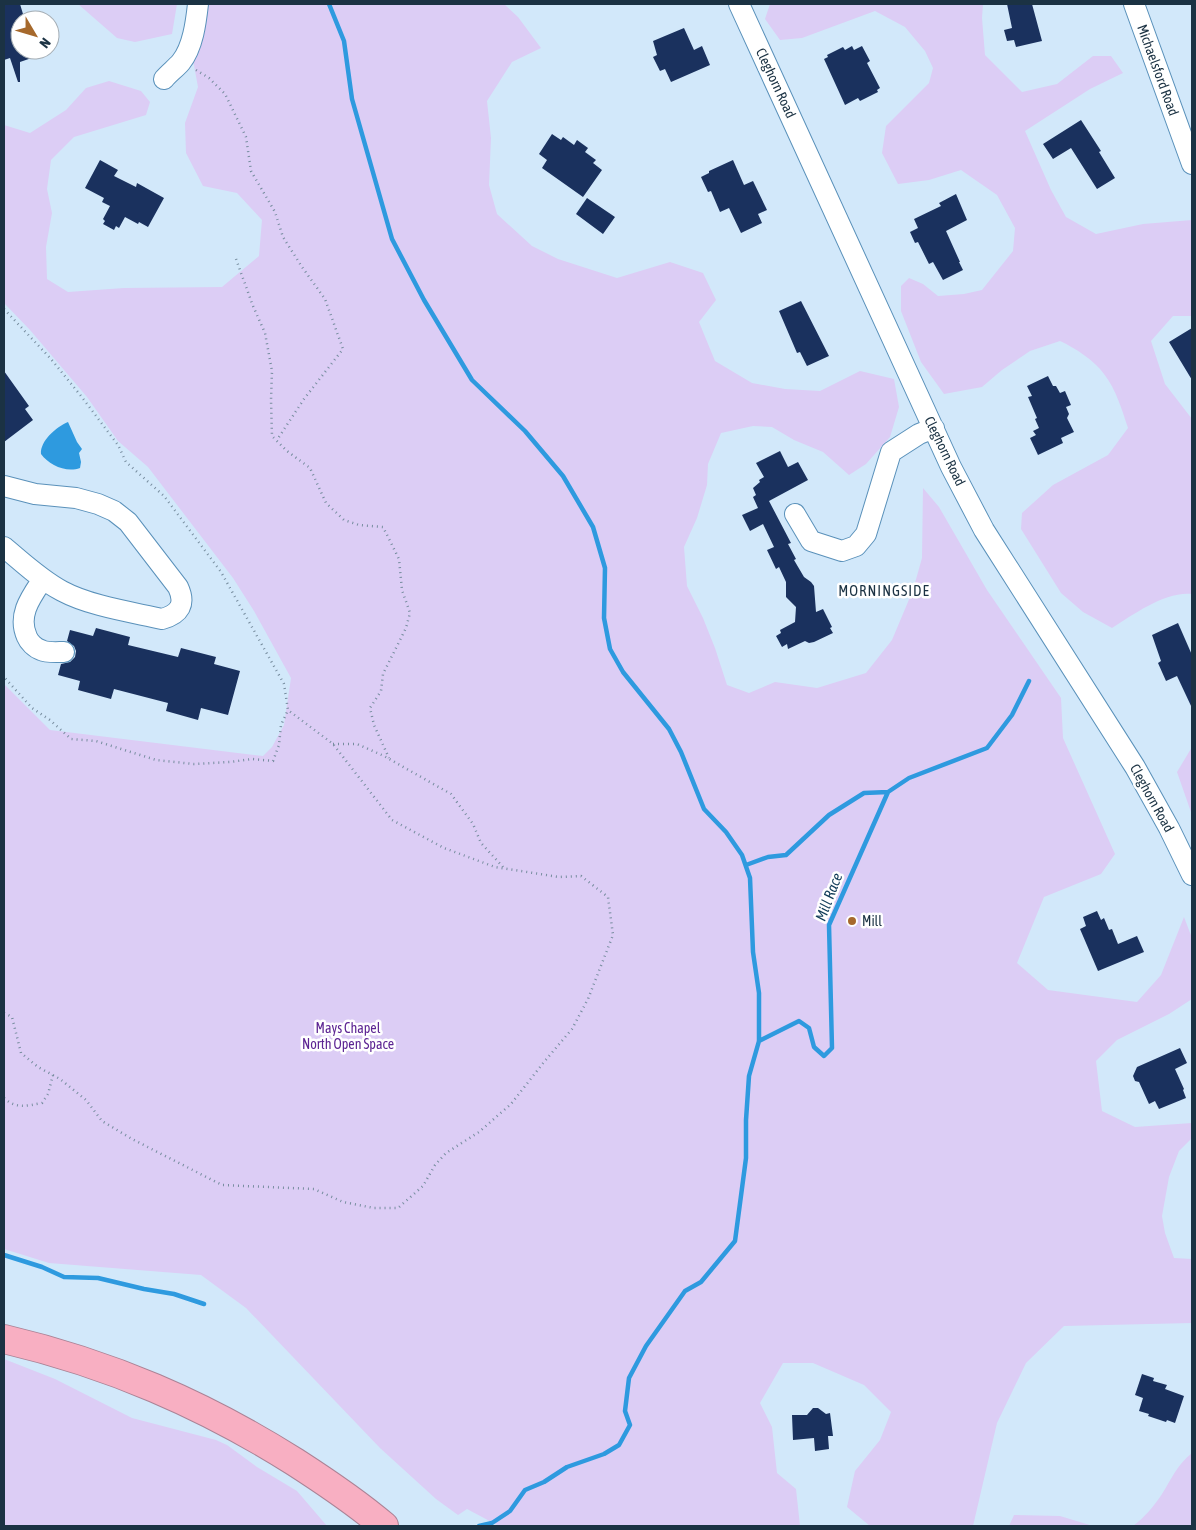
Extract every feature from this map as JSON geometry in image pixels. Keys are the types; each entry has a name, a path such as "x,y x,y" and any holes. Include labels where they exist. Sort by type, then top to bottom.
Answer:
{"highway":[{"path":"4,1339 87,1362 185,1400 268,1445 332,1486 384,1526"}],"street":[{"path":"164,79 182,62 193,34 198,4"},
{"name":"Cleghorn Road","path":"740,4 951,466 984,530 1135,766 1192,875"},
{"name":"Michaelsford Road","path":"1134,4 1192,164"},
{"path":"795,514 811,541 842,551 856,546 866,534 891,452 919,434 934,428"},
{"path":"4,486 35,494 76,498 114,511 128,522 178,587 182,595 182,603 178,610 170,617 162,620 83,600 62,591 43,579 4,547"},
{"path":"43,579 28,600 23,626 28,639 35,647 42,651 64,652"}],"path":[{"path":"182,62 209,78 225,94 246,137 251,171 275,212 283,237 302,267 326,298 343,349 304,399 277,440"},
{"path":"236,259 253,306 265,332 272,371 272,436 310,468 326,503 344,520 359,525 384,527 399,559 402,590 410,613 406,628 383,674 381,691 370,708 374,725 389,758"},
{"path":"4,1013 12,1017 21,1053 38,1067 60,1079 86,1100 102,1121 132,1139 222,1185 314,1189 344,1202 374,1208 398,1208 423,1186 435,1165 446,1153 479,1132 511,1104 572,1029 588,999 613,935 608,897 581,876 559,877 495,868 444,848 392,820 333,744 288,710"},
{"path":"333,744 357,744 389,758 451,794 473,824 481,842 504,868"},
{"path":"4,1098 11,1105 26,1106 42,1103 48,1094 53,1075"}],"green space":[{"path":"78,4 177,4 172,34 135,42 117,38"},
{"name":"Mays Chapel North Open Space","path":"206,4 504,4 518,17 541,48 512,62 487,101 491,138 489,185 497,214 532,246 558,259 617,278 670,262 703,273 716,300 699,322 715,361 752,383 785,389 820,391 860,371 894,379 899,407 890,437 866,464 849,475 823,452 794,440 772,427 753,426 721,433 708,464 707,485 697,518 684,547 687,586 703,618 727,685 749,693 775,682 817,688 866,673 892,640 913,590 922,558 923,488 939,507 987,590 1061,698 1063,738 1115,854 1101,874 1044,897 1017,963 1048,990 1137,1002 1161,975 1184,917 1192,938 1192,999 1169,1014 1117,1040 1096,1061 1102,1111 1135,1127 1192,1123 1192,1138 1179,1151 1169,1177 1162,1216 1165,1233 1174,1258 1192,1259 1192,1323 1064,1326 1026,1363 997,1423 973,1526 870,1526 847,1507 855,1471 880,1440 891,1412 864,1385 813,1363 783,1363 760,1403 772,1427 777,1473 796,1489 800,1526 499,1526 467,1509 458,1515 436,1499 380,1448 246,1308 201,1275 49,1263 4,1249 4,684 50,730 263,756 272,747 284,725 291,678 254,611 233,578 148,467 118,441 87,397 30,330 4,303 4,125 30,133 66,110 86,88 109,81 141,91 150,102 146,115 74,137 51,160 47,189 52,213 46,247 47,279 68,292 124,288 222,287 259,256 262,220 237,193 203,186 186,153 185,123 198,87 193,60"},
{"path":"770,4 983,4 982,18 985,55 1022,92 1057,84 1093,56 1111,56 1123,73 1090,89 1025,131 1051,190 1066,217 1096,234 1143,224 1192,220 1192,316 1173,316 1151,341 1165,384 1192,419 1192,594 1182,594 1161,600 1140,610 1112,628 1083,612 1061,593 1021,529 1022,513 1053,485 1108,455 1128,428 1115,393 1100,369 1090,359 1060,341 1030,351 1002,370 982,387 944,394 921,362 901,311 901,286 909,278 923,284 938,296 964,294 982,290 1013,251 1015,228 997,195 961,170 929,180 898,184 882,153 886,126 929,83 933,68 925,51 905,27 875,11 802,38 780,40 765,19"},
{"path":"1192,747 1192,815 1177,772"},
{"path":"4,1359 55,1379 132,1418 216,1440 227,1445 257,1467 297,1491 327,1526 4,1526"},
{"path":"1192,1453 1192,1526 1133,1526 1152,1507 1179,1467"},
{"path":"1014,1515 1060,1516 1093,1526 1009,1526"}],"water":[{"path":"68,422 82,449 79,453 80,468 64,469 58,467 48,462 41,454 41,449 46,439 59,427"}],"building":[{"path":"4,4 20,4 22,10 10,10 10,58 4,60"},
{"path":"1007,4 1032,4 1042,41 1016,47 1014,40 1007,41 1004,30 1012,28"},
{"path":"684,28 694,50 702,46 710,65 671,82 665,69 660,71 653,57 657,55 653,41"},
{"path":"852,46 854,50 862,46 870,61 867,63 880,88 877,90 878,92 860,101 858,98 845,105 824,59 828,57 827,55 843,47 845,50"},
{"path":"11,60 26,60 20,62 20,82 18,82"},
{"path":"1081,120 1101,151 1099,152 1115,178 1097,189 1071,148 1053,159 1043,144"},
{"path":"552,134 561,140 563,137 574,145 577,140 588,148 585,152 596,160 593,163 602,170 583,197 542,168 547,160 539,154"},
{"path":"100,160 118,170 114,176 136,187 137,183 164,198 148,227 125,217 119,228 116,226 114,230 103,224 105,221 103,219 110,206 102,202 104,198 85,188"},
{"path":"733,160 744,185 753,181 767,210 758,214 762,223 741,233 729,208 720,212 711,191 708,192 701,177 709,173 709,171"},
{"path":"956,194 967,220 946,231 963,270 943,280 933,262 929,264 918,242 915,243 910,232 918,228 914,219 941,206 939,203"},
{"path":"587,198 615,217 603,234 576,214"},
{"path":"801,301 829,356 807,366 800,352 797,353 779,311"},
{"path":"1192,328 1192,380 1169,342"},
{"path":"4,371 29,406 25,409 33,420 4,442"},
{"path":"1048,376 1053,386 1056,386 1060,393 1065,391 1071,405 1066,407 1069,414 1067,418 1074,432 1061,438 1063,443 1038,455 1030,438 1036,435 1033,431 1039,428 1028,397 1032,396 1027,386"},
{"path":"780,451 788,467 798,462 808,480 769,501 791,543 788,544 796,559 794,560 804,577 814,586 816,612 823,609 833,633 814,642 809,643 805,641 788,649 787,644 782,647 776,636 781,633 780,630 795,622 796,607 786,597 786,582 779,567 776,569 767,550 774,547 763,524 750,531 742,515 758,508 753,497 756,495 753,488 764,477 756,463"},
{"path":"1178,623 1192,655 1192,708 1177,676 1166,681 1158,663 1161,661 1152,635"},
{"path":"96,628 130,637 128,645 178,657 181,648 216,657 214,664 240,671 228,715 201,708 198,720 166,711 168,703 114,689 111,699 78,690 80,681 58,675 61,664 70,662 75,657 76,651 74,646 67,641 70,630 93,636"},
{"path":"1097,911 1101,920 1104,918 1109,930 1112,929 1118,944 1137,936 1144,952 1098,971 1080,929 1086,926 1083,917"},
{"path":"1180,1048 1187,1063 1175,1069 1186,1098 1159,1109 1155,1101 1149,1104 1139,1082 1135,1081 1133,1076 1137,1067"},
{"path":"1142,1374 1154,1378 1153,1381 1167,1385 1165,1389 1184,1396 1175,1423 1148,1416 1149,1414 1139,1411 1143,1398 1135,1395"},
{"path":"813,1408 818,1408 826,1414 830,1413 833,1436 828,1436 829,1449 815,1451 814,1438 793,1440 792,1415 807,1415"}],"waterway":[{"path":"329,4 344,41 352,99 392,239 424,300 472,380 525,431 563,476 593,527 605,568 604,618 610,649 623,672 669,729 681,752 704,809 726,832 742,855 750,878 753,952 759,993 759,1041 749,1076 746,1158 735,1241 701,1282 685,1291 646,1346 629,1378 625,1411 630,1425 619,1445 604,1454 567,1467 544,1482 525,1490 510,1511 492,1523 479,1526"},
{"path":"746,865 768,857 786,855 829,815 864,793 888,792 909,778 987,748 1012,715 1029,681"},
{"name":"Mill Race","path":"759,1041 799,1021 809,1028 814,1047 824,1056 832,1048 829,925 888,792"},
{"path":"4,1255 42,1267 64,1277 98,1278 174,1294 204,1304"}],"place":[{"name":"Mill","path":"852,921"}],"district":[{"name":"MORNINGSIDE","path":"884,591"}]}
